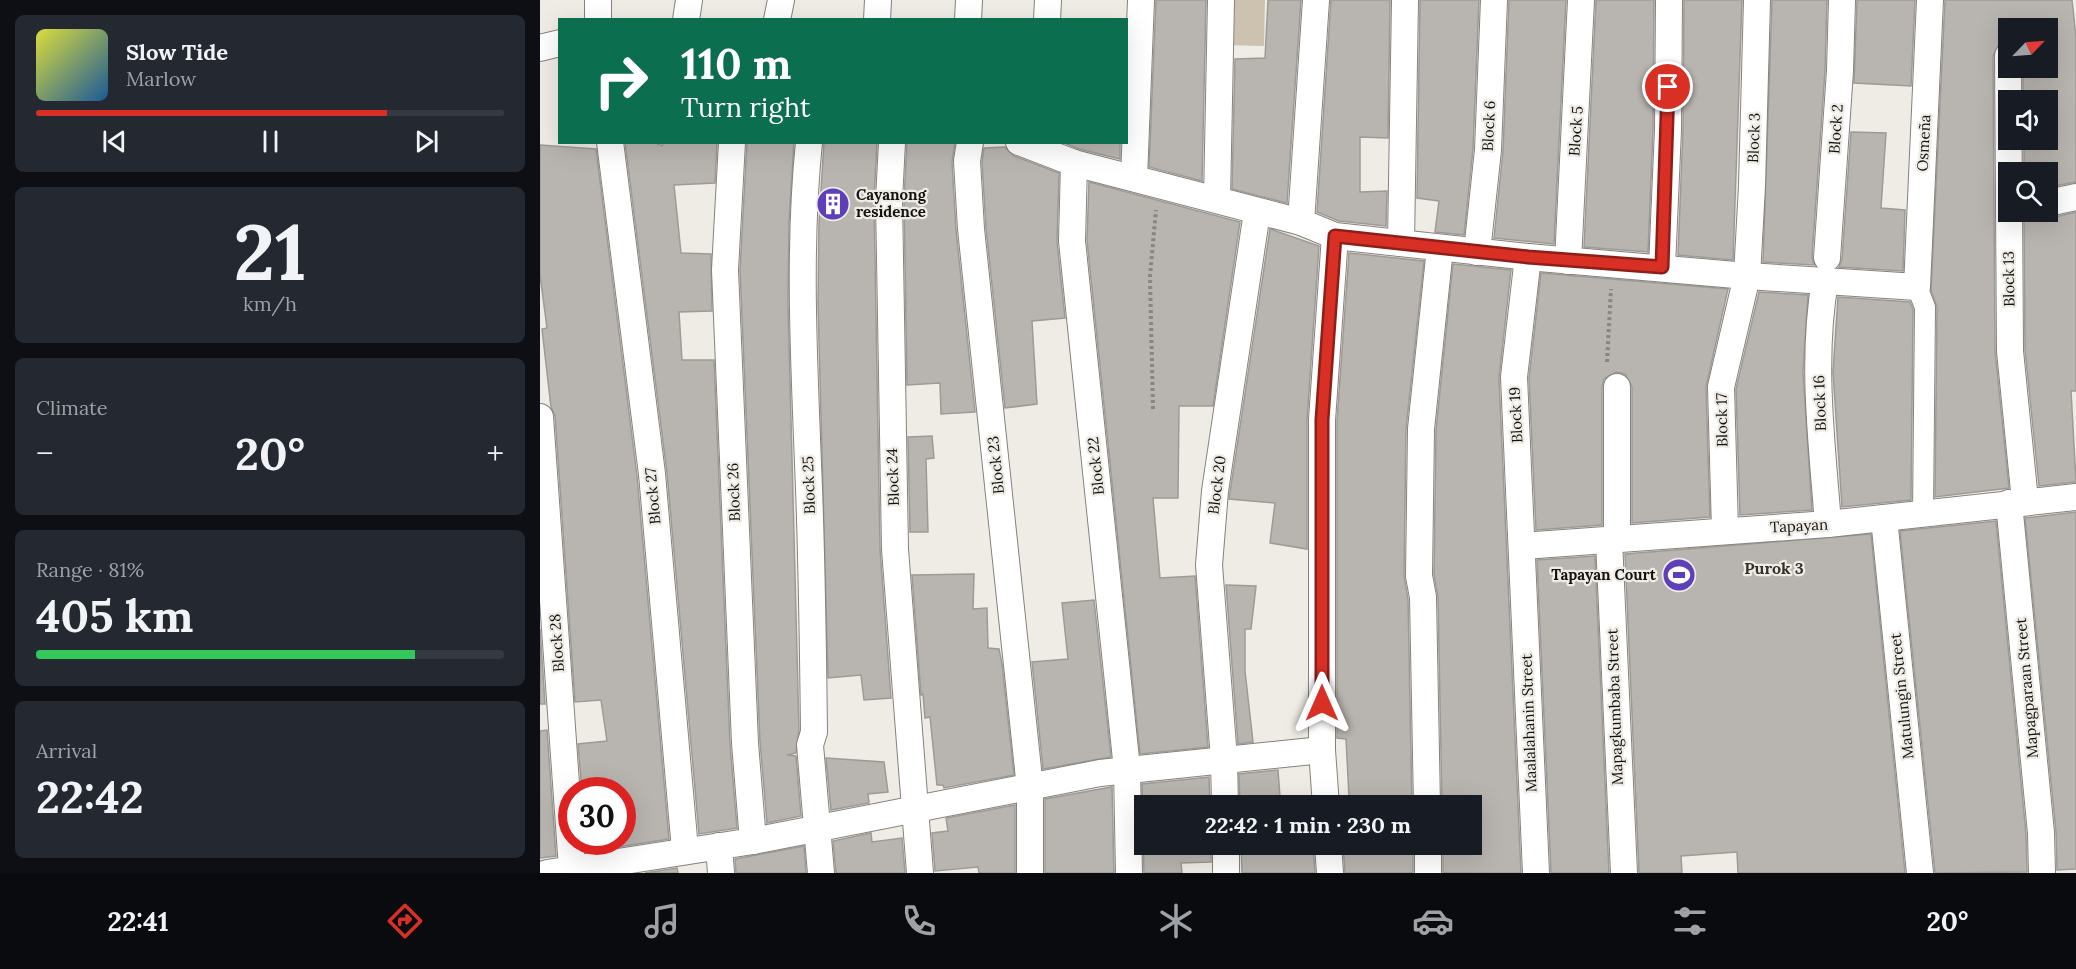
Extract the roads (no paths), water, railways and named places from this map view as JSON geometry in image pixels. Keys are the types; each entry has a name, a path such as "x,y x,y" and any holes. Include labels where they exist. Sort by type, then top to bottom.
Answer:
{"street":[{"path":"598,0 598,18"},
{"path":"686,18 689,0"},
{"path":"777,18 781,0"},
{"path":"877,18 878,0"},
{"path":"968,18 969,0"},
{"path":"1047,18 1048,0"},
{"path":"1134,178 1141,0"},
{"path":"1216,199 1221,0"},
{"path":"1301,222 1316,0"},
{"path":"1401,243 1404,0"},
{"name":"Block 6","path":"1477,252 1488,150 1494,0"},
{"name":"Block 5","path":"1568,261 1581,0"},
{"path":"1662,267 1668,130 1669,0"},
{"name":"Block 3","path":"1747,276 1753,163 1756,0"},
{"name":"Block 2","path":"1826,270 1840,71 1842,0"},
{"name":"Osmeña","path":"1917,287 1930,0"},
{"path":"540,48 558,44"},
{"name":"Block 13","path":"2008,78 2008,162"},
{"name":"Block 27","path":"610,144 652,474 685,850"},
{"name":"Block 26","path":"732,144 725,270 745,731 753,841"},
{"name":"Block 25","path":"809,144 805,176 804,353 813,587 814,732 810,745 821,873"},
{"name":"Block 24","path":"892,144 889,200 891,440 895,549 917,810 920,873"},
{"name":"Block 23","path":"970,144 968,161 971,230 1030,788 1030,873"},
{"path":"1034,145 1074,163 1301,222 1335,236 1568,261 1662,267 1747,276 1826,270 1917,287 1926,307 1923,514"},
{"name":"Block 22","path":"1074,163 1072,241 1127,769 1129,873"},
{"path":"2058,201 2076,197"},
{"name":"Block 20","path":"1225,795 1209,565 1215,491 1257,212"},
{"name":"Block 13","path":"2008,222 2010,351 2017,502"},
{"path":"1325,795 1322,750 1322,420 1335,236"},
{"path":"1427,795 1423,597 1419,576 1420,429 1440,248"},
{"name":"Block 19","path":"1522,574 1514,377 1528,257"},
{"name":"Block 16","path":"1826,270 1818,320 1819,411 1828,524"},
{"name":"Block 17","path":"1725,530 1721,387 1747,276"},
{"name":"Mapagkumbaba Street","path":"1617,387 1613,540 1624,873"},
{"name":"Block 28","path":"540,417 572,868"},
{"name":"Tapayan","path":"1522,546 1828,524 2017,502 2076,498"},
{"name":"Mapagparaan Street","path":"2017,502 2042,873"},
{"name":"Matulungin Street","path":"1884,518 1920,873"},
{"name":"Maalalahanin Street","path":"1522,574 1536,873"},
{"path":"547,873 572,868 621,866 685,850 753,841 1127,769 1322,750"},
{"path":"719,846 721,873"},
{"path":"1226,855 1226,873"},
{"path":"1329,855 1330,873"},
{"path":"1428,855 1428,873"}],"place":[{"name":"Cayanong residence","path":"833,204"},
{"name":"Tapayan Court","path":"1679,575"}],"district":[{"name":"Purok 3","path":"1774,568"}]}
